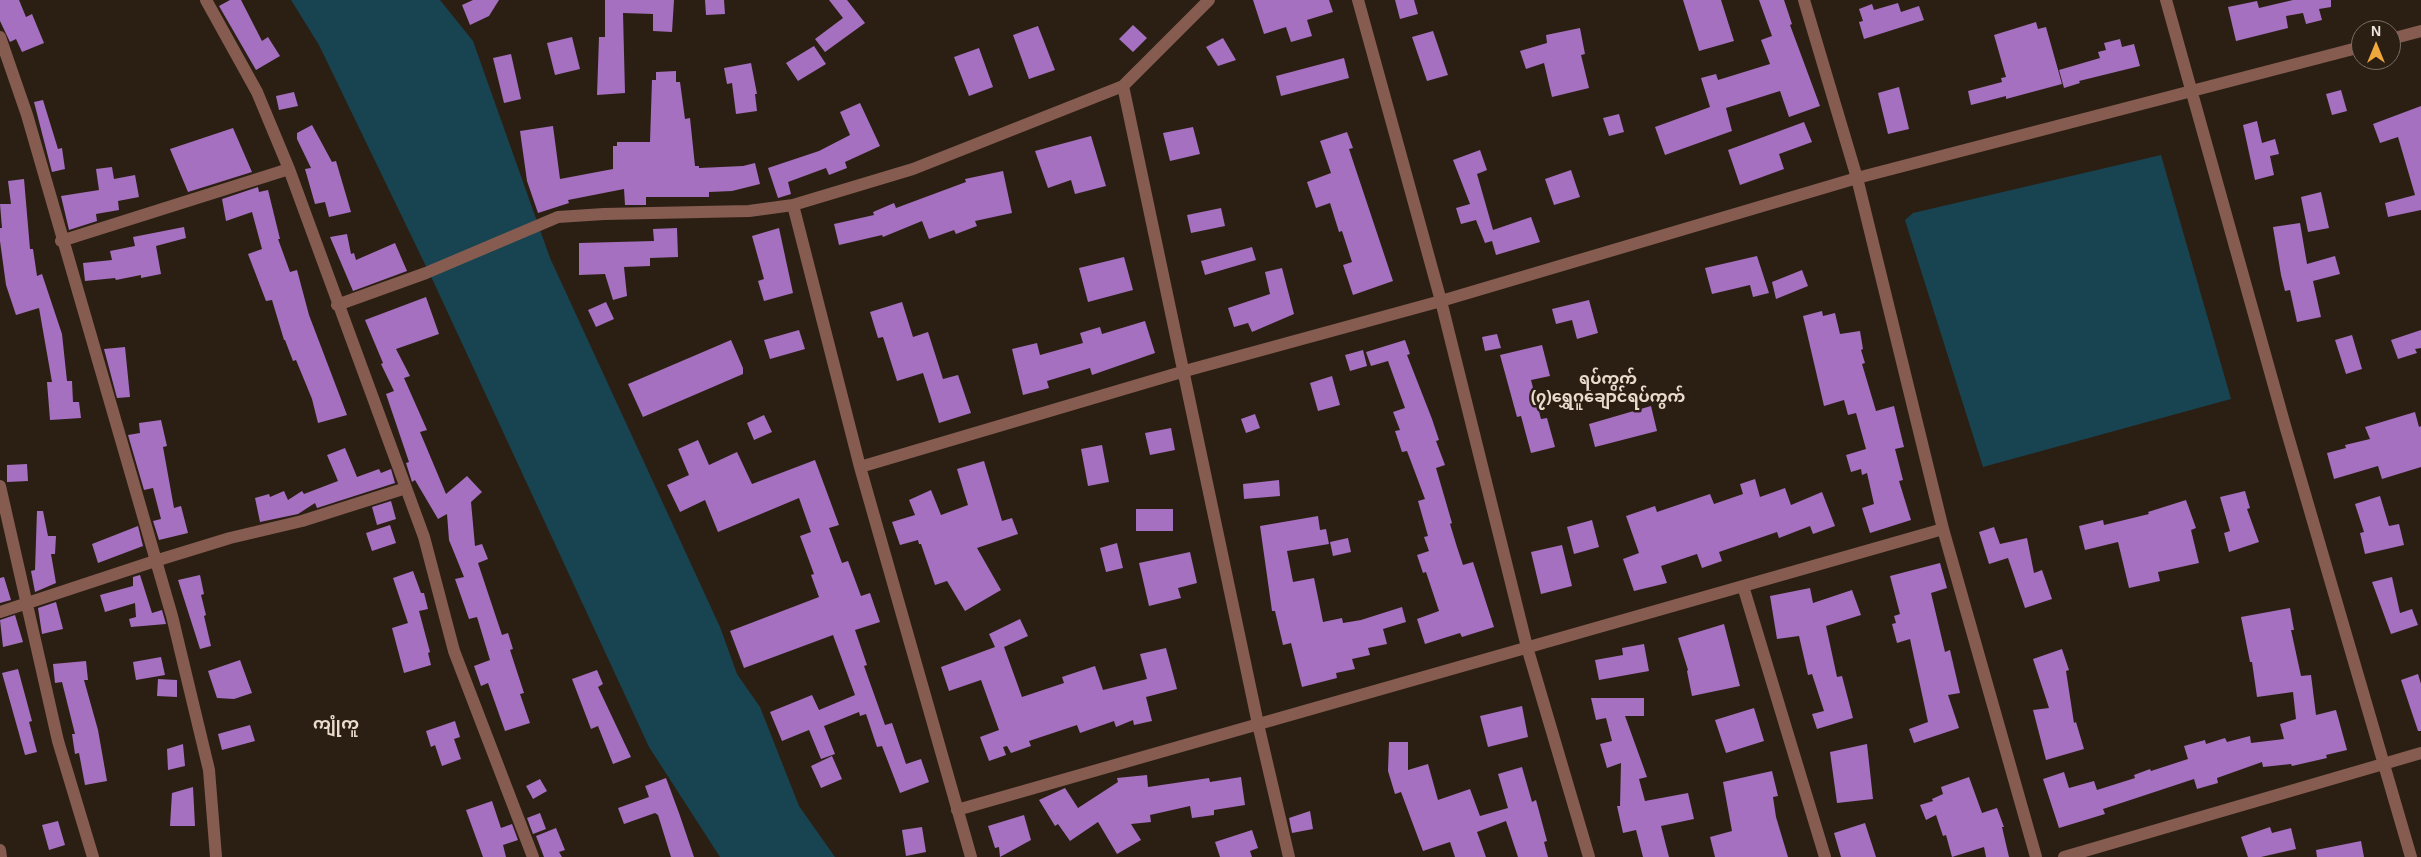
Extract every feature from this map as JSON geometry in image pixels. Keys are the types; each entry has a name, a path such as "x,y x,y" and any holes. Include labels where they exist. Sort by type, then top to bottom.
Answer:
{"street":[{"path":"206,0 257,92 289,169 337,305 424,537 454,651 533,857"},
{"path":"337,305 426,273 558,217 604,214 749,211 793,205 913,169 1123,86 1209,0"},
{"path":"1358,0 1441,301 1527,647 1589,857"},
{"path":"1804,0 1857,178 1942,529 2036,857"},
{"path":"2166,0 2286,430 2411,857"},
{"path":"2401,36 2421,31"},
{"path":"0,37 27,115 61,241 172,616 209,770 216,857"},
{"path":"860,467 1185,372 1441,301 1857,178 2351,50"},
{"path":"1123,86 1258,724 1289,857"},
{"path":"61,241 289,169"},
{"path":"793,205 860,467 971,857"},
{"path":"0,486 58,741 93,857"},
{"path":"0,612 155,560 230,538 302,521 406,488"},
{"path":"957,810 1942,529"},
{"path":"1743,586 1825,857"},
{"path":"2064,857 2421,753"},
{"path":"0,850 1,857"}],"water":[{"path":"291,0 440,0 473,41 550,258 720,627 737,674 760,707 799,806 835,857 720,857 649,747 435,285 319,45"},
{"path":"2161,155 2231,399 1983,467 1905,220 1913,213"}],"building":[{"path":"0,0 19,0 26,17 32,14 44,43 22,52 16,39 10,42 0,21"},
{"path":"230,0 241,0 262,41 268,37 280,56 256,70 219,6"},
{"path":"473,0 499,0 489,16 470,25 462,5"},
{"path":"605,0 674,0 672,32 653,31 653,14 623,13 625,93 597,95 599,37 605,37"},
{"path":"705,0 724,0 725,14 706,15"},
{"path":"829,0 847,0 865,23 825,52 815,39 843,18"},
{"path":"1253,0 1329,0 1333,12 1307,20 1312,36 1291,42 1286,27 1264,34"},
{"path":"1395,0 1414,0 1418,14 1400,19"},
{"path":"1683,0 1721,0 1734,41 1699,51"},
{"path":"1759,0 1784,0 1792,24 1790,25 1820,106 1789,117 1780,91 1726,108 1732,131 1665,155 1655,127 1710,107 1701,78 1716,74 1718,80 1770,64 1761,40 1772,36"},
{"path":"2293,0 2331,0 2331,7 2319,9 2322,20 2306,24 2303,13 2286,16 2288,28 2236,41 2228,7 2257,1 2259,8"},
{"path":"1898,3 1901,12 1919,6 1924,20 1864,39 1859,22 1863,21 1859,9 1872,4 1874,10"},
{"path":"2036,22 2038,29 2046,27 2062,84 2006,99 2006,96 1971,105 1968,91 2002,82 2001,78 2006,77 1994,35"},
{"path":"1133,25 1147,38 1133,52 1119,39"},
{"path":"1038,26 1055,70 1029,79 1013,35"},
{"path":"1580,28 1585,54 1581,55 1589,88 1552,97 1544,63 1526,69 1520,51 1547,43 1546,35"},
{"path":"1433,31 1448,75 1427,81 1412,37"},
{"path":"572,37 580,69 555,75 547,43"},
{"path":"1223,38 1236,60 1218,66 1206,47"},
{"path":"2120,39 2122,47 2134,44 2140,66 2079,81 2080,83 2064,88 2059,70 2100,58 2098,52 2106,50 2104,43"},
{"path":"814,46 826,64 798,81 786,63"},
{"path":"979,48 993,87 969,96 954,57"},
{"path":"511,54 521,99 504,103 493,58"},
{"path":"1344,58 1349,78 1281,96 1276,76"},
{"path":"751,63 757,94 755,94 757,111 736,114 732,83 727,84 724,68"},
{"path":"676,71 676,82 680,82 685,119 690,118 695,166 699,166 699,168 743,166 755,163 760,184 732,191 709,192 709,197 646,197 646,205 625,205 624,189 568,200 569,203 538,213 527,181 520,131 553,126 560,179 613,169 613,146 617,146 617,142 650,142 652,80 656,80 656,72"},
{"path":"1899,87 1909,129 1888,134 1878,93"},
{"path":"2341,90 2347,111 2332,115 2326,94"},
{"path":"294,92 298,106 279,110 276,96"},
{"path":"43,100 58,149 62,148 65,169 52,172 34,102"},
{"path":"860,103 880,146 845,162 847,168 829,175 826,168 788,182 791,194 778,198 768,168 819,151 850,135 840,112"},
{"path":"2421,106 2421,210 2388,217 2385,203 2415,195 2398,137 2380,143 2373,124"},
{"path":"1619,114 1624,132 1609,136 1603,118"},
{"path":"2257,121 2262,143 2275,139 2279,154 2270,156 2274,175 2255,180 2243,125"},
{"path":"1804,122 1812,142 1779,154 1784,169 1740,185 1728,150"},
{"path":"312,125 332,162 336,161 351,212 329,217 325,202 315,204 305,169 311,168 297,139 297,133"},
{"path":"1193,127 1200,154 1170,161 1163,133"},
{"path":"233,128 252,172 188,192 170,149"},
{"path":"1347,132 1353,148 1349,149 1393,281 1353,295 1343,265 1352,262 1342,231 1339,232 1330,203 1316,208 1307,182 1331,173 1320,141"},
{"path":"1091,136 1106,186 1075,194 1071,180 1048,188 1035,151"},
{"path":"1480,150 1487,170 1477,174 1493,230 1531,217 1540,242 1496,255 1492,241 1485,243 1476,220 1461,224 1456,208 1470,204 1453,160"},
{"path":"112,167 114,179 135,175 139,197 118,201 119,210 96,214 97,221 69,230 61,196 99,190 96,169"},
{"path":"1571,170 1580,197 1554,205 1545,179"},
{"path":"1003,171 1012,213 975,221 977,226 956,234 954,230 929,239 922,221 883,237 882,235 839,245 834,224 874,215 873,212 894,203 896,208 966,182 965,179"},
{"path":"24,179 30,249 33,249 37,276 42,274 62,334 67,381 72,381 73,402 79,402 81,418 50,420 47,382 52,382 39,308 16,315 6,285 0,241 0,228 2,228 0,204 11,204 8,181"},
{"path":"258,187 259,192 268,190 280,239 278,239 290,272 297,270 309,315 347,415 318,423 312,399 296,360 293,361 284,340 272,300 266,301 248,254 262,249 252,212 226,221 222,199"},
{"path":"2321,192 2329,228 2308,232 2301,197"},
{"path":"1221,208 1225,226 1191,233 1187,215"},
{"path":"2300,223 2307,264 2335,256 2340,274 2313,281 2321,317 2297,322 2290,290 2285,291 2273,227"},
{"path":"184,227 186,238 156,246 161,274 141,278 141,275 116,280 115,278 85,281 83,263 112,260 110,251 135,246 133,237"},
{"path":"677,228 678,257 650,258 650,266 624,267 627,296 613,300 605,274 579,275 579,243 654,241 653,229"},
{"path":"779,228 793,293 764,301 758,281 764,279 752,236"},
{"path":"347,234 351,254 354,253 356,260 395,243 407,271 353,291 330,237"},
{"path":"1252,247 1256,260 1205,275 1201,261"},
{"path":"1757,256 1769,293 1753,297 1750,285 1712,294 1705,268"},
{"path":"1124,257 1133,290 1088,302 1079,268"},
{"path":"1282,268 1294,314 1252,332 1248,323 1234,327 1228,308 1270,294 1265,272"},
{"path":"1802,270 1808,286 1776,299 1772,282"},
{"path":"426,297 439,334 396,349 410,376 404,378 427,430 420,432 446,494 467,476 482,492 471,502 475,546 482,544 488,559 478,563 502,635 508,633 513,649 510,650 524,693 520,694 530,723 505,731 488,683 481,686 474,666 490,660 477,617 469,619 455,579 464,577 449,540 447,514 438,519 415,480 412,482 406,463 409,462 386,394 394,391 381,364 383,363 365,320"},
{"path":"1589,300 1598,333 1577,339 1572,320 1556,324 1552,309"},
{"path":"606,302 614,319 596,327 588,310"},
{"path":"902,302 913,337 928,332 943,379 958,375 971,413 939,423 923,373 897,381 883,337 878,338 870,312"},
{"path":"1822,311 1823,316 1835,313 1840,334 1860,331 1863,349 1861,350 1865,363 1862,364 1876,411 1894,406 1904,447 1895,449 1903,480 1899,481 1911,520 1870,533 1862,508 1874,504 1867,473 1862,475 1861,469 1851,472 1846,455 1866,449 1856,413 1848,415 1844,400 1824,406 1803,316"},
{"path":"1145,321 1155,353 1092,375 1090,368 1047,381 1049,388 1023,395 1012,349 1037,343 1040,355 1083,343 1080,333 1100,327 1102,334"},
{"path":"799,330 805,349 770,359 764,340"},
{"path":"2421,330 2421,348 2415,349 2417,353 2398,359 2391,340"},
{"path":"1497,334 1501,348 1485,351 1482,337"},
{"path":"2352,335 2362,369 2346,374 2335,340"},
{"path":"731,340 743,368 743,374 643,417 628,384"},
{"path":"1405,340 1410,354 1407,355 1439,440 1436,441 1445,465 1436,468 1457,547 1463,565 1473,562 1494,627 1462,637 1460,633 1425,644 1417,619 1439,611 1426,572 1423,573 1417,555 1429,551 1424,537 1428,536 1418,501 1425,499 1407,451 1402,452 1395,431 1400,430 1393,412 1405,408 1388,361 1371,366 1366,352"},
{"path":"1542,345 1550,376 1531,380 1541,419 1547,418 1555,447 1531,453 1521,416 1517,417 1500,355"},
{"path":"125,347 130,397 117,398 104,349"},
{"path":"1363,350 1367,366 1350,371 1345,355"},
{"path":"1332,376 1340,405 1318,411 1310,383"},
{"path":"1651,406 1657,431 1595,447 1589,424"},
{"path":"2415,412 2419,427 2421,426 2421,467 2382,479 2378,466 2334,479 2327,453 2346,448 2345,445 2370,439 2365,427"},
{"path":"1255,414 1260,428 1246,433 1241,419"},
{"path":"764,415 772,432 754,440 747,423"},
{"path":"161,420 167,446 163,447 174,508 181,506 188,533 159,540 153,521 161,519 153,488 144,490 128,435 140,433 139,423"},
{"path":"1171,428 1175,450 1150,455 1145,433"},
{"path":"698,440 709,465 737,452 752,484 815,460 839,525 829,528 842,563 848,561 861,596 870,593 880,622 855,630 867,665 864,666 885,725 892,723 906,764 921,759 929,782 900,793 882,746 877,747 866,714 860,716 859,712 824,726 835,754 821,759 809,730 782,741 770,712 812,695 819,710 855,695 833,635 744,668 730,631 819,597 811,575 814,574 800,536 811,532 799,498 718,532 705,500 680,512 667,485 689,475 678,449"},
{"path":"1102,445 1109,482 1088,486 1081,449"},
{"path":"345,448 357,477 379,469 381,473 391,469 395,483 317,508 315,503 298,514 260,522 255,498 269,494 270,497 284,491 288,500 302,491 304,494 338,481 327,455"},
{"path":"984,461 1002,521 1012,518 1018,534 977,548 1001,590 965,611 947,581 935,585 918,540 900,545 892,522 915,515 909,500 931,490 941,515 968,505 957,469"},
{"path":"27,464 28,481 7,482 7,465"},
{"path":"1755,479 1760,497 1785,488 1791,505 1822,492 1835,526 1813,534 1810,526 1779,538 1777,532 1719,552 1722,561 1702,568 1697,554 1661,566 1667,583 1634,591 1623,559 1639,553 1626,516 1655,506 1657,512 1710,494 1714,504 1743,494 1740,484"},
{"path":"1279,480 1280,496 1244,499 1243,484"},
{"path":"2245,491 2250,508 2247,509 2259,542 2229,552 2224,533 2230,531 2220,497"},
{"path":"2380,496 2389,526 2399,524 2404,545 2365,554 2360,533 2364,532 2355,504"},
{"path":"2186,500 2196,528 2191,530 2199,563 2158,572 2160,581 2129,588 2118,542 2085,550 2079,526 2103,520 2104,525 2149,514 2148,512"},
{"path":"391,501 396,519 377,525 372,507"},
{"path":"1136,509 1173,509 1173,531 1136,531"},
{"path":"37,511 43,511 48,536 56,536 55,554 51,554 56,583 35,592 31,571 35,570"},
{"path":"1318,516 1320,530 1326,529 1329,544 1287,551 1293,582 1314,578 1323,622 1342,618 1343,623 1361,620 1402,607 1406,622 1383,629 1387,644 1368,648 1370,655 1352,659 1355,669 1336,673 1337,678 1302,687 1291,643 1283,645 1275,611 1272,611 1260,526"},
{"path":"1592,520 1599,547 1574,554 1567,527"},
{"path":"390,525 396,543 372,551 366,533"},
{"path":"138,526 143,546 98,563 92,544"},
{"path":"1994,527 2000,544 2027,538 2034,573 2042,570 2052,599 2025,608 2008,558 1989,564 1979,532"},
{"path":"1348,538 1351,552 1333,556 1330,542"},
{"path":"1117,543 1123,568 1106,572 1100,548"},
{"path":"1562,545 1572,586 1541,594 1531,552"},
{"path":"1190,552 1197,583 1178,588 1181,598 1149,606 1139,563"},
{"path":"1940,563 1947,588 1931,593 1945,652 1950,650 1960,693 1948,695 1959,728 1914,743 1909,729 1928,722 1910,639 1897,643 1892,624 1896,623 1894,616 1900,614 1890,576"},
{"path":"413,571 421,593 424,593 428,609 419,611 430,652 428,653 431,665 404,673 392,628 408,623 393,578"},
{"path":"140,575 152,613 162,610 166,624 131,627 129,619 136,617 135,603 105,612 100,595 133,586 133,577"},
{"path":"200,575 204,594 201,595 206,615 204,616 211,646 200,649 178,580"},
{"path":"4,577 11,600 0,603 0,578"},
{"path":"2392,577 2400,613 2412,609 2418,625 2391,634 2372,582"},
{"path":"1810,588 1813,603 1852,590 1861,615 1826,626 1837,677 1842,676 1853,718 1817,729 1812,714 1824,711 1812,674 1808,675 1799,636 1777,639 1770,596"},
{"path":"56,602 63,629 42,634 38,608"},
{"path":"2290,608 2294,630 2291,630 2301,676 2311,675 2316,715 2336,710 2347,750 2326,755 2327,758 2292,766 2291,764 2263,767 2262,762 2217,778 2218,783 2197,789 2194,779 2103,809 2105,814 2059,828 2043,779 2064,772 2069,788 2094,781 2097,790 2135,778 2134,775 2150,769 2151,771 2188,759 2184,746 2205,740 2206,744 2225,738 2227,742 2250,736 2251,743 2284,739 2280,724 2296,719 2293,692 2257,697 2252,662 2250,662 2241,617"},
{"path":"15,615 23,642 3,647 0,620"},
{"path":"1020,619 1028,636 1004,647 1022,697 1064,683 1062,677 1095,666 1103,690 1147,679 1140,654 1166,648 1177,689 1146,697 1152,721 1134,725 1133,720 1116,727 1114,721 1080,733 1077,725 1029,741 1031,746 1011,753 1007,746 1003,747 1006,755 989,761 980,737 999,730 981,680 949,691 941,667 995,647 989,634"},
{"path":"1724,624 1740,686 1692,696 1688,670 1678,638"},
{"path":"1644,644 1649,671 1599,680 1595,660 1623,655 1622,648"},
{"path":"2062,649 2069,670 2066,671 2074,723 2076,722 2084,749 2046,760 2033,710 2049,708 2033,659"},
{"path":"161,657 165,675 136,680 133,662"},
{"path":"240,660 252,693 234,699 217,698 208,671"},
{"path":"86,661 88,680 84,680 98,730 107,781 85,785 79,753 75,754 72,734 75,734 62,682 55,683 53,664"},
{"path":"18,669 32,721 29,722 37,752 25,755 2,673"},
{"path":"597,670 603,684 598,687 631,757 613,764 598,726 591,729 572,679"},
{"path":"2418,674 2421,684 2421,731 2418,731 2401,680"},
{"path":"158,679 177,680 177,697 157,696"},
{"path":"1591,698 1644,698 1644,716 1625,716 1647,777 1639,779 1645,801 1688,793 1694,819 1661,826 1669,857 1643,857 1636,830 1623,833 1617,806 1620,806 1621,763 1607,768 1600,744 1612,741 1606,718 1596,720"},
{"path":"1522,706 1528,737 1488,747 1480,716"},
{"path":"1754,708 1764,741 1726,753 1715,720"},
{"path":"455,721 460,737 454,739 461,759 442,766 435,745 431,747 426,731"},
{"path":"250,725 255,741 222,750 218,734"},
{"path":"1389,742 1408,742 1408,770 1428,764 1438,800 1470,789 1480,816 1508,808 1498,774 1522,767 1532,802 1536,800 1547,841 1544,842 1548,857 1518,857 1506,821 1477,832 1486,857 1455,857 1450,842 1423,851 1401,792 1395,794 1388,771"},
{"path":"183,744 185,766 168,770 167,749"},
{"path":"1867,744 1873,799 1837,803 1830,752"},
{"path":"832,756 842,779 821,788 811,766"},
{"path":"1772,771 1778,796 1773,797 1776,817 1788,857 1715,857 1710,837 1732,831 1723,782"},
{"path":"1147,775 1148,787 1209,778 1210,782 1241,777 1245,805 1214,810 1214,815 1192,818 1190,806 1150,815 1151,822 1131,824 1141,840 1117,854 1098,822 1070,841 1058,824 1055,826 1039,800 1065,788 1078,808 1118,782 1117,778"},
{"path":"1969,777 1982,813 1997,808 2004,827 2002,827 2009,857 1986,857 1984,847 1952,857 1946,835 1943,836 1936,815 1926,820 1920,805 1933,801 1932,799 1943,794 1941,787"},
{"path":"666,778 694,857 671,857 658,815 655,813 624,824 618,808 649,797 645,786"},
{"path":"540,779 547,791 533,799 526,786"},
{"path":"193,787 195,826 170,826 172,793"},
{"path":"492,801 501,828 512,824 518,840 503,845 506,857 483,857 466,810"},
{"path":"1310,811 1313,829 1292,833 1289,818"},
{"path":"540,813 546,829 533,834 527,818"},
{"path":"1024,815 1031,840 1000,857 999,847 995,848 988,826"},
{"path":"58,821 65,845 49,850 42,825"},
{"path":"1865,823 1876,857 1841,857 1834,833"},
{"path":"922,827 926,852 906,856 902,830"},
{"path":"2270,827 2272,833 2291,828 2296,849 2261,857 2248,857 2241,837"},
{"path":"556,828 565,850 559,852 562,857 544,857 536,836"},
{"path":"1252,830 1258,848 1250,851 1252,857 1220,857 1215,842"},
{"path":"2361,841 2364,857 2317,857 2316,850"}],"district":[{"name":"ရပ်ကွက် (၇)ရွှေဂူချောင်ရပ်ကွက်","path":"1608,389"},
{"name":"ကျုံကူ","path":"336,725"}]}
